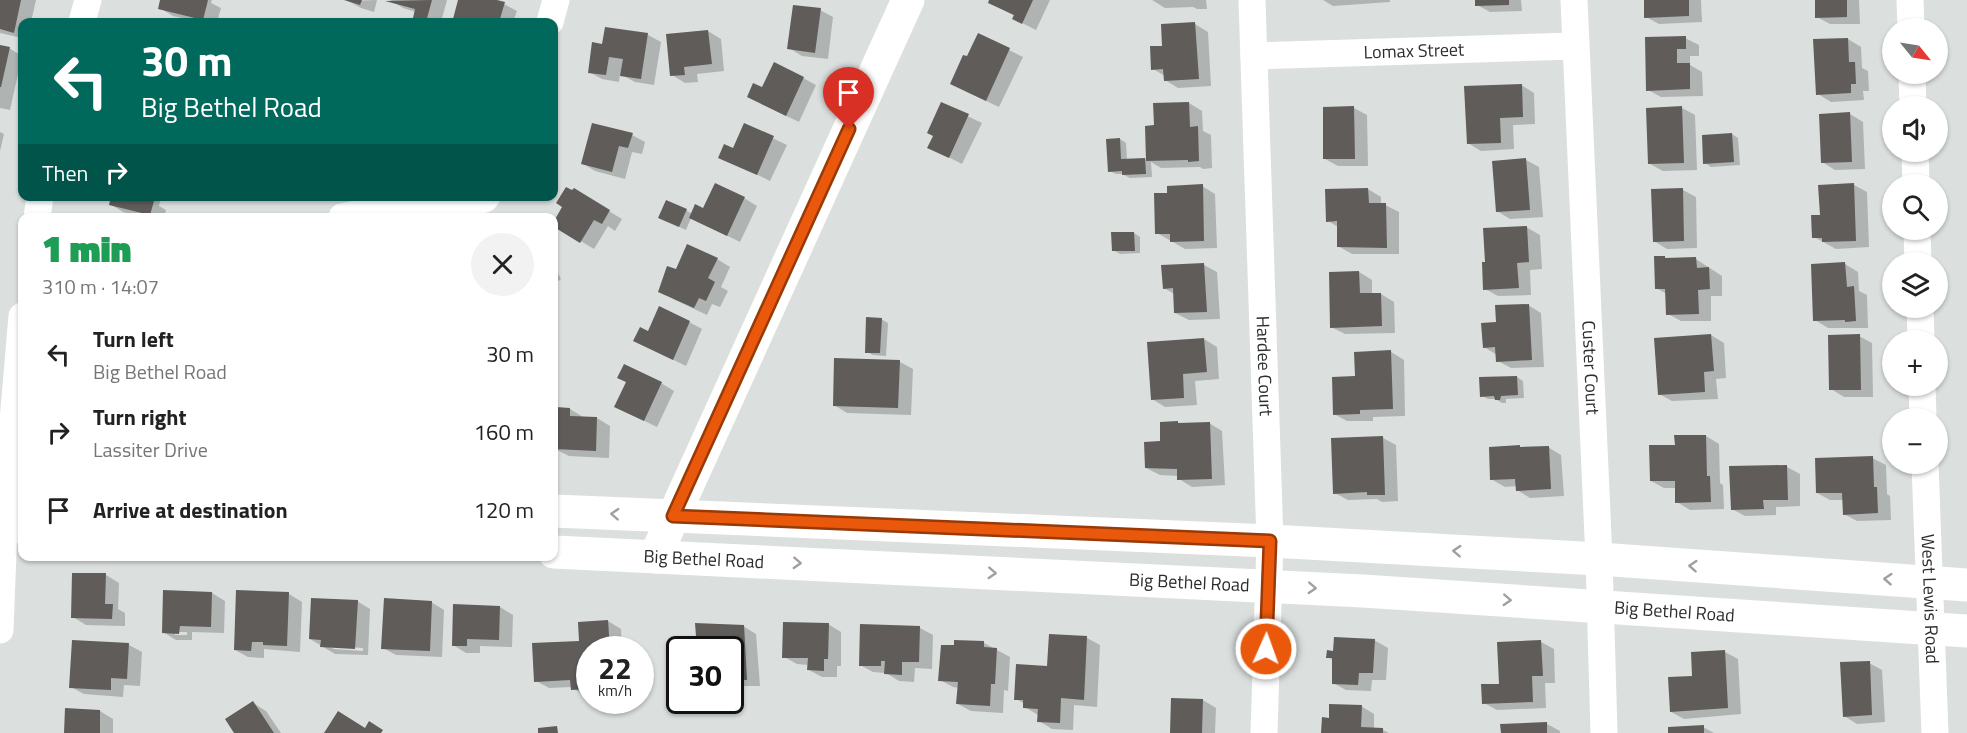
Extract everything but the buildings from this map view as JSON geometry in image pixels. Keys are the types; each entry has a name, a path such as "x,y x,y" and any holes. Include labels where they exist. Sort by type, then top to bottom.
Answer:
{"main road":[{"path":"655,557 908,0"},
{"path":"558,511 1270,541 1599,559 1967,585"},
{"name":"Big Bethel Road","path":"558,552 1268,586 1600,605 1967,631"}],"street":[{"path":"83,18 87,0"},
{"path":"551,18 556,0"},
{"name":"Hardee Court","path":"1252,0 1270,541 1264,733"},
{"name":"Custer Court","path":"1574,0 1599,559 1604,733"},
{"path":"1910,0 1911,18"},
{"name":"Lomax Street","path":"1254,56 1575,46"},
{"path":"360,213 401,204 447,210 478,201"},
{"path":"0,630 18,373"},
{"name":"West Lewis Road","path":"1925,474 1935,733"}],"route":[{"path":"849,129 673,516 1270,541 1266,649"}]}
